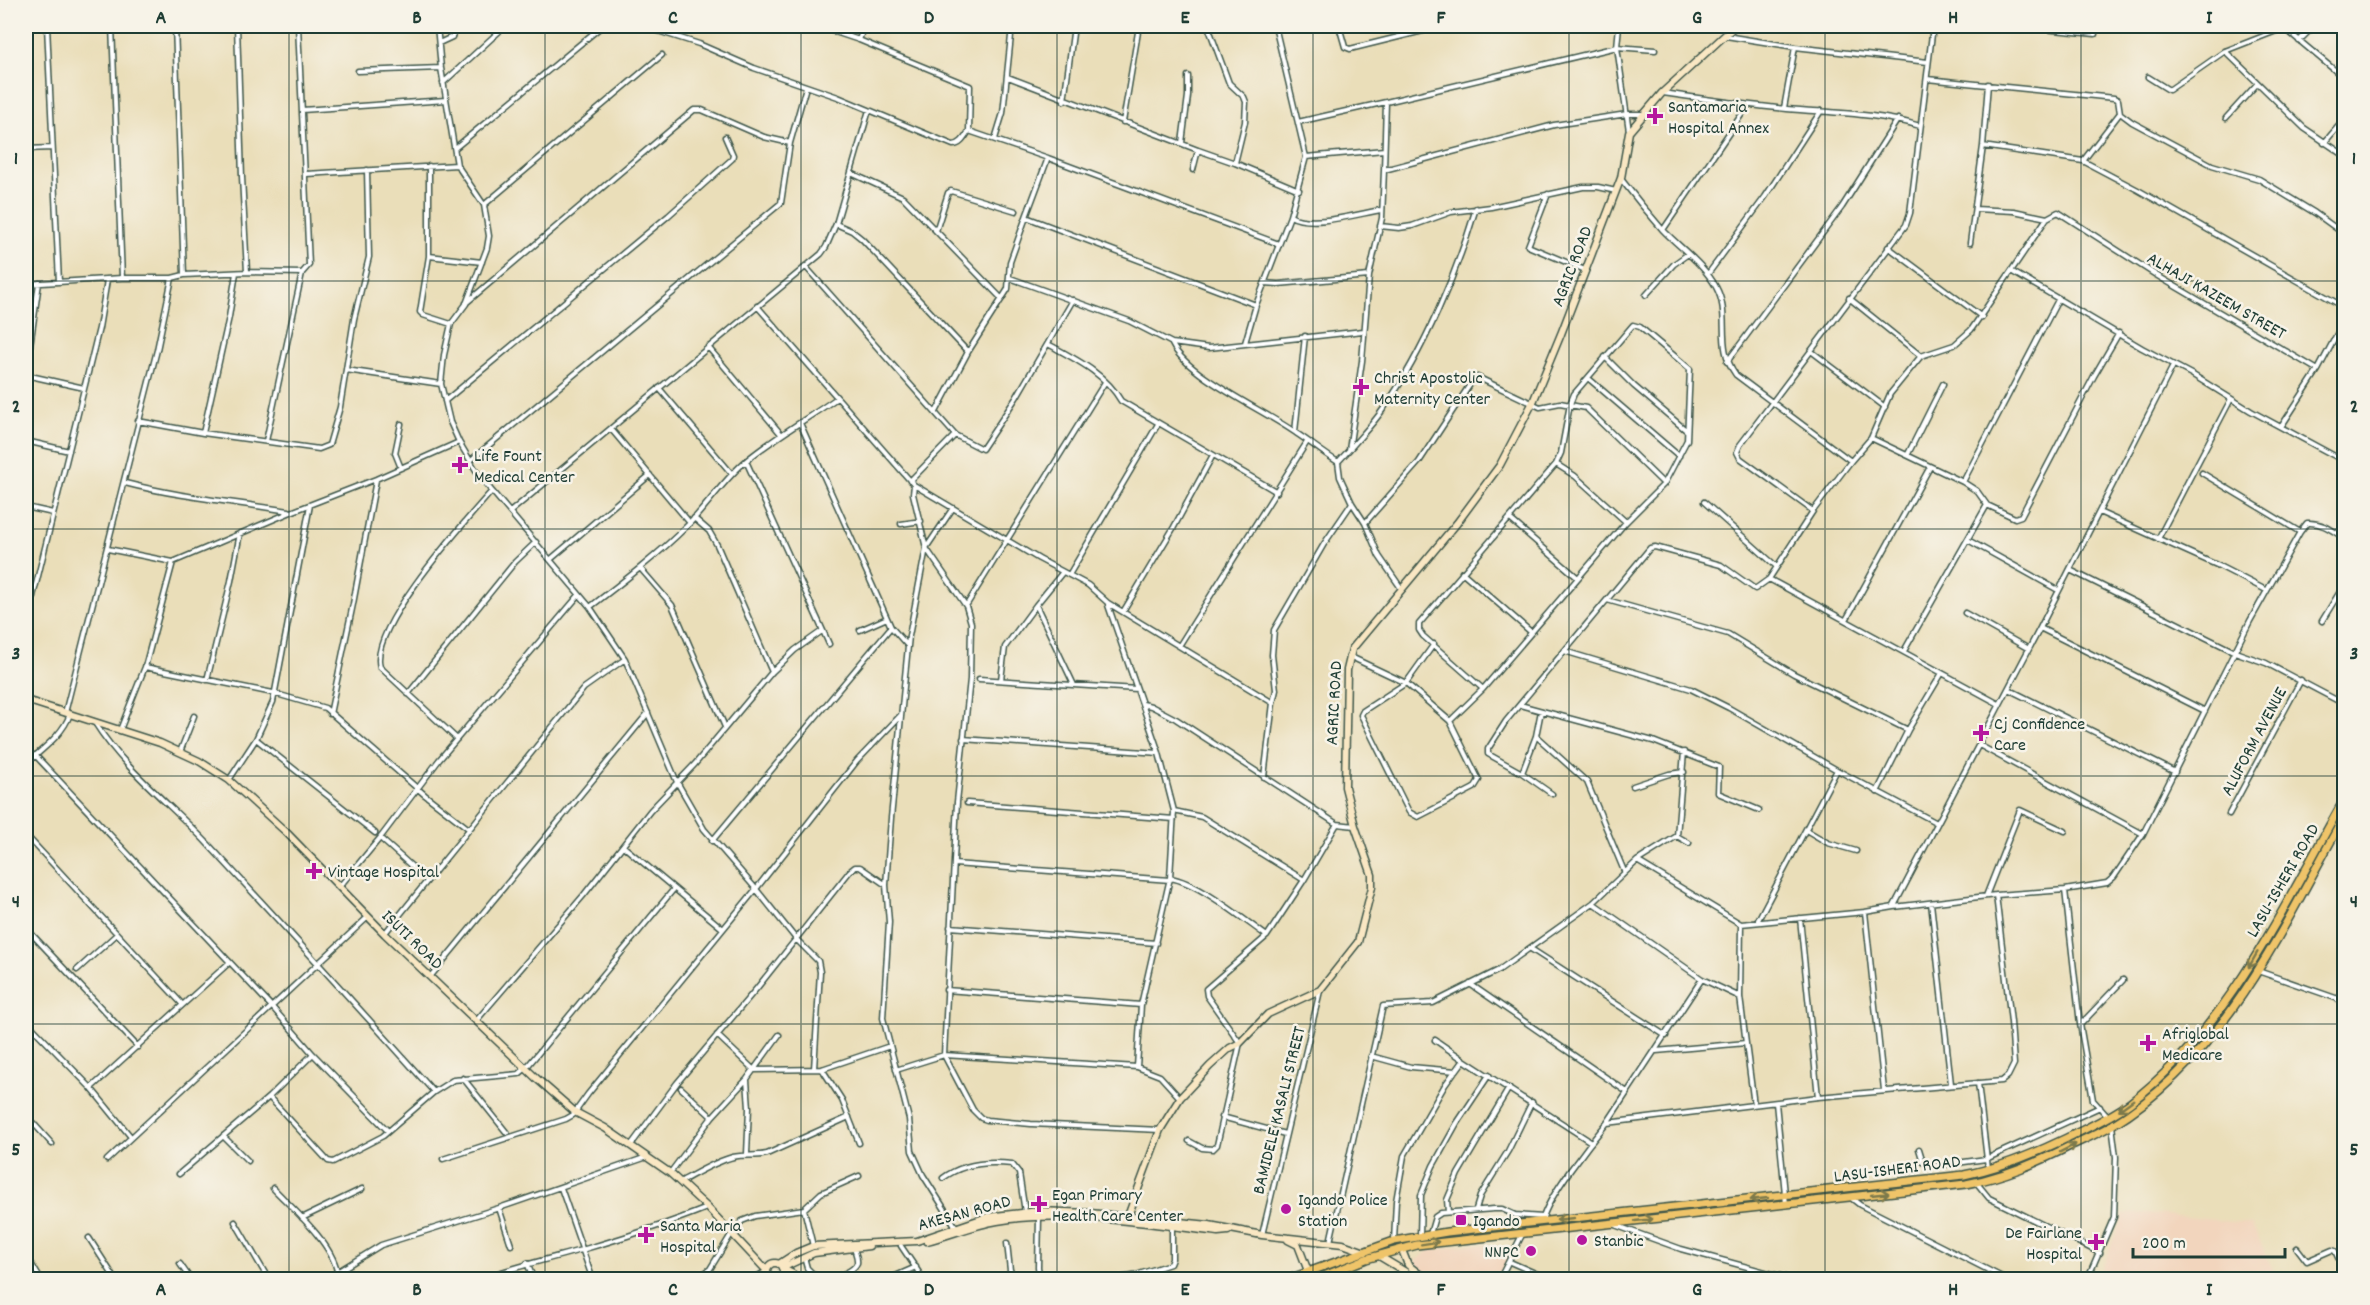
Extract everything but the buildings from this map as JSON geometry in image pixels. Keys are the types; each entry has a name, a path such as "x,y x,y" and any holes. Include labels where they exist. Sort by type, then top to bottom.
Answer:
{"main road":[{"name":"LASU-ISHERI ROAD","path":"1286,1280 1394,1241 1420,1236 1542,1219 1785,1196 1943,1178 1988,1170 2032,1154 2109,1117 2170,1070 2218,1014 2250,966 2344,800"},
{"name":"LASU-ISHERI ROAD","path":"1314,1280 1379,1256 1448,1240 1850,1198 1976,1182 2029,1166 2112,1125 2176,1075 2226,1019 2258,971 2344,817"}],"street":[{"path":"48,26 59,282"},
{"path":"112,26 122,278"},
{"path":"175,26 184,275"},
{"path":"237,26 247,272"},
{"path":"266,441 302,273 309,265 298,26"},
{"path":"437,26 443,83 457,165 484,205 489,236 482,262 466,303"},
{"path":"443,83 506,26"},
{"path":"454,148 602,26"},
{"path":"642,26 699,44 806,87 838,97 953,145 961,142 969,131 970,86 859,40 817,26"},
{"path":"859,40 864,26"},
{"path":"995,139 1003,113 1012,26"},
{"path":"1064,100 1074,26"},
{"path":"1123,122 1139,26"},
{"path":"1208,26 1229,83 1244,97 1246,102 1245,122 1235,163"},
{"path":"1245,343 1256,306 1299,190 1306,158 1275,26"},
{"path":"1339,26 1345,47 1350,48 1443,26"},
{"path":"1404,26 1406,34"},
{"path":"1619,26 1617,48 1629,132"},
{"path":"1629,132 1662,93 1735,26"},
{"path":"1813,511 1740,458 1737,452 1849,298 1901,233 1910,213 1933,26"},
{"path":"2012,26 2095,34"},
{"path":"2299,41 2314,26"},
{"path":"2148,77 2169,90 2225,51 2283,27 2344,78"},
{"path":"439,43 452,37 455,29"},
{"path":"1726,36 1795,47 1928,62"},
{"path":"1784,108 1795,47"},
{"path":"1298,122 1617,48 1655,50"},
{"path":"2225,51 2304,128 2344,155"},
{"path":"484,205 662,55"},
{"path":"358,71 441,68"},
{"path":"1182,143 1188,76"},
{"path":"1008,77 1235,163 1299,190"},
{"path":"1927,79 2114,98 2118,100 2120,113 2132,122 2212,165 2259,179 2344,234"},
{"path":"1970,243 1983,146 1988,84"},
{"path":"2226,118 2257,84"},
{"path":"471,460 782,203 790,142 806,87"},
{"path":"1662,93 1748,105 1855,113 1898,119 1920,126"},
{"path":"302,110 446,100"},
{"path":"1349,450 1362,361 1369,276 1380,226 1386,102"},
{"path":"1663,230 1748,105"},
{"path":"790,142 764,136 702,110 694,110 466,303 451,324 444,355 441,384 450,422 459,442 491,492 590,607 625,659 678,782 712,841 756,889 796,939 813,954 820,967 814,1069"},
{"path":"510,512 826,247 836,224 869,110"},
{"path":"1708,274 1765,197 1821,111"},
{"path":"2083,161 2120,113"},
{"path":"1384,170 1554,125 1628,114 1643,114"},
{"path":"1727,363 1842,207 1898,119"},
{"path":"2325,143 2342,122"},
{"path":"969,131 1279,244"},
{"name":"AGRIC ROAD","path":"1128,1216 1160,1130 1180,1098 1217,1060 1235,1044 1240,1043 1274,1010 1320,990 1355,948 1372,887 1372,875 1355,826 1345,787 1349,656 1356,643 1495,474 1533,402 1616,191 1621,178 1629,132"},
{"path":"445,401 668,216 732,159 733,154 725,137"},
{"path":"1983,146 2083,161 2344,307"},
{"path":"26,149 52,148"},
{"path":"1193,170 1198,150"},
{"path":"1306,158 1384,150"},
{"path":"936,412 968,352 1002,299 1010,278 1010,262 1048,158"},
{"path":"306,174 457,165"},
{"path":"429,166 429,256 420,312 451,324"},
{"path":"138,421 203,433 319,449 329,445 340,407 354,319 370,248 367,170"},
{"path":"851,173 899,193 1002,299"},
{"path":"1621,178 1663,230 1708,274 1717,287 1722,302 1727,363 1736,375 1851,461"},
{"path":"1380,226 1399,228 1412,226 1436,216 1583,187 1598,187 1616,191"},
{"path":"936,231 948,193 951,191 1016,211"},
{"path":"1549,194 1528,246 1585,270"},
{"path":"1338,462 1384,408 1414,360 1469,232 1476,208"},
{"path":"1552,794 1488,752 1496,735 1650,548 1655,547 1721,565 1752,588 1758,587 1769,579 1813,511 1871,438 1890,394 1921,356 1958,342 1982,317 2047,218 2014,212 1975,209"},
{"path":"1290,216 1299,221 1312,221 1381,210"},
{"name":"ALHAJI KAZEEM STREET","path":"2047,218 2058,212 2066,216 2156,275 2318,370"},
{"path":"1026,217 1256,306"},
{"path":"836,224 852,231 862,239 968,352"},
{"path":"1888,247 1982,317"},
{"path":"1646,295 1674,264 1688,254"},
{"path":"429,256 482,262"},
{"path":"805,266 955,435 982,449 1017,398 1073,300"},
{"path":"2011,271 2173,366 2344,461"},
{"path":"26,284 122,278 172,278 184,275 247,272 302,273"},
{"path":"203,433 229,317 236,273"},
{"path":"1265,283 1278,284 1336,277 1369,276"},
{"path":"26,764 65,725 125,483 138,421 158,350 172,278"},
{"path":"1010,278 1129,321 1172,343 1209,348 1364,331"},
{"path":"26,625 84,388 107,279"},
{"path":"30,346 39,283"},
{"path":"1849,298 1921,356"},
{"path":"1963,482 2059,298"},
{"path":"757,306 914,485 1062,573 1069,574 1088,585 1122,612 1273,703"},
{"path":"2282,427 2318,370 2344,321"},
{"path":"1450,721 1483,689 1626,522 1664,484 1687,440 1690,369 1640,327 1633,325 1574,394 1561,453 1556,464 1419,624 1419,630 1483,689"},
{"path":"1871,438 1963,482 1977,491 1987,505 2015,518 2021,516 2119,333"},
{"path":"1295,432 1305,336"},
{"path":"1172,343 1183,360 1222,388 1295,432 1338,462 1340,477 1352,503 1365,523 1379,556 1401,588"},
{"path":"1048,344 1095,372 1115,391 1121,401 1277,492"},
{"path":"708,347 781,434"},
{"path":"1811,351 1885,407"},
{"path":"1605,357 1656,406 1687,431"},
{"path":"1894,907 2070,570 2173,366"},
{"path":"346,370 441,384"},
{"path":"26,375 84,388"},
{"path":"1365,523 1419,462 1474,380 1482,378 1540,407 1560,403 1586,408 1664,484"},
{"path":"1588,378 1679,456"},
{"path":"966,606 1105,382"},
{"path":"1908,454 1943,384"},
{"path":"659,388 732,474"},
{"path":"590,607 641,569 690,523 746,461 781,434 837,398"},
{"path":"2158,539 2231,399"},
{"path":"800,423 891,627 908,645"},
{"path":"400,424 395,453 401,468"},
{"path":"1069,574 1158,424"},
{"path":"611,429 690,523"},
{"path":"910,481 955,435"},
{"path":"26,441 69,451"},
{"path":"108,549 173,562 376,479 459,442"},
{"path":"1179,646 1307,442"},
{"path":"1122,612 1174,528 1213,455"},
{"path":"746,461 829,644"},
{"path":"1556,464 1575,476 1626,522"},
{"path":"1846,620 1930,466"},
{"path":"2202,473 2300,532"},
{"path":"551,559 650,475"},
{"path":"330,714 354,604 376,479"},
{"path":"125,483 165,493 291,512"},
{"path":"914,485 926,548 908,645 901,714 886,885 889,922 882,1012 909,1119 912,1151 923,1175 956,1227"},
{"path":"457,739 380,667 379,655 381,642 400,607 445,545 491,492"},
{"path":"1704,502 1776,566"},
{"path":"1264,777 1276,690 1272,656 1274,630 1324,544 1352,503"},
{"path":"229,780 256,739 271,707 310,505"},
{"path":"1904,651 1987,505"},
{"path":"26,507 53,513"},
{"path":"926,548 953,508"},
{"path":"2099,512 2219,566 2266,590"},
{"path":"694,518 709,531 717,545 772,672"},
{"path":"1510,519 1578,578"},
{"path":"901,524 921,520"},
{"path":"1637,861 1741,924 1865,912 1986,896 2065,890 2111,880 2143,834 2266,590 2300,532 2307,523 2315,522 2323,524 2344,538"},
{"path":"207,680 240,533"},
{"path":"1968,540 2058,590"},
{"path":"408,694 515,562 536,542"},
{"path":"926,548 966,606 972,637 954,864 944,1055 973,1110 981,1118 1031,1124 1160,1130"},
{"path":"120,730 145,667 173,562"},
{"path":"641,569 672,605 725,727"},
{"path":"2070,570 2235,652 2252,657 2301,680 2344,704"},
{"path":"1462,572 1531,632"},
{"path":"1001,680 1005,647 1062,573"},
{"path":"1769,579 2000,704"},
{"path":"2322,621 2344,585"},
{"path":"340,886 457,739 579,595"},
{"path":"1607,600 1728,634 1794,674 1908,730"},
{"path":"1108,603 1159,753 1174,811 1170,879 1141,1005 1137,1067"},
{"path":"1036,605 1074,685"},
{"path":"1965,614 2029,649"},
{"path":"860,630 887,618"},
{"path":"712,841 891,627"},
{"path":"2040,628 2206,712"},
{"path":"476,1022 650,811 678,782 772,672 795,650 822,631"},
{"path":"1349,656 1406,682 1450,721 1475,771 1478,784 1474,788 1418,817 1413,816 1404,803 1361,715 1363,711 1406,682 1434,644"},
{"path":"1564,651 1691,689 1937,823"},
{"path":"385,934 588,684 625,659"},
{"path":"145,667 273,693 318,705 469,829"},
{"path":"1877,792 1908,730 1942,673"},
{"path":"979,679 1137,689"},
{"name":"ALUFORM AVENUE","path":"2229,814 2301,680"},
{"path":"2008,689 2175,772"},
{"name":"ISUTI ROAD","path":"26,700 180,752 217,771 229,780 286,832 385,934 526,1068 575,1112 631,1145 670,1173 708,1208 768,1273"},
{"path":"1143,704 1176,719 1337,824 1355,826"},
{"path":"1520,705 1644,738 1719,767 1718,793 1759,810"},
{"path":"1522,773 1536,736 1541,711"},
{"path":"430,977 648,713"},
{"path":"443,1159 566,1119 575,1112 857,761 901,714"},
{"path":"180,752 194,716"},
{"path":"94,722 119,754 185,820 434,1092"},
{"path":"1536,736 1587,782 1624,871"},
{"path":"256,739 375,833"},
{"path":"963,739 1159,753"},
{"path":"1979,745 2143,834"},
{"path":"1677,836 1684,752"},
{"path":"36,755 273,1008 313,1054 388,1131"},
{"path":"1758,921 1837,770"},
{"path":"1633,786 1669,774 1684,772"},
{"path":"967,803 1174,819"},
{"path":"1986,896 2020,810 2065,831"},
{"path":"1174,811 1202,817 1304,880"},
{"path":"1189,1141 1202,1148 1213,1149 1217,1145 1240,1043 1207,996 1206,988 1267,936 1337,824"},
{"path":"1806,830 1828,843 1856,852"},
{"path":"26,835 182,1004"},
{"path":"1677,836 1689,843"},
{"path":"1330,1243 1383,1006 1433,1003 1499,970 1593,903 1637,861 1677,836"},
{"path":"380,838 427,880"},
{"path":"623,846 673,890 722,928"},
{"path":"954,864 1179,879 1223,904 1267,936"},
{"path":"631,1145 677,1083 855,867 860,867 886,885"},
{"path":"269,1097 328,1161 333,1162 388,1131 434,1092 453,1080 513,1076 526,1068 673,890"},
{"path":"2065,890 2080,1024 2093,1100 2109,1117"},
{"path":"1607,1123 1818,1096 2002,1081 2014,1067 1996,895"},
{"path":"1931,902 1951,1084"},
{"path":"1593,903 1702,979 1740,997"},
{"path":"1865,912 1884,1090"},
{"path":"107,1160 273,1008 368,917"},
{"path":"1800,918 1818,1096"},
{"path":"1741,924 1740,997 1754,1105"},
{"path":"950,927 1156,943"},
{"path":"26,928 138,1047"},
{"path":"77,970 117,934"},
{"path":"1531,948 1666,1036"},
{"path":"91,1088 230,962"},
{"path":"2258,971 2344,1001"},
{"path":"1430,1235 1435,1216 1448,1212 1502,1209 1515,1215 1542,1219 1591,1142 1607,1123 1702,979"},
{"path":"2080,1024 2123,980"},
{"path":"1470,984 1627,1092"},
{"path":"2338,999 2344,989"},
{"path":"946,990 1141,1005"},
{"name":"BAMIDELE KASALI STREET","path":"1262,1235 1320,990"},
{"path":"26,1021 91,1088 131,1137"},
{"path":"717,1035 754,1070 822,1069 890,1046"},
{"path":"670,1173 712,1117 747,1079 779,1035"},
{"path":"1435,1040 1591,1142"},
{"path":"1655,1051 1746,1043"},
{"path":"179,1174 269,1097 313,1054"},
{"path":"896,1070 944,1055 1137,1067 1160,1076 1180,1098"},
{"path":"1371,1056 1403,1065 1456,1071"},
{"path":"1394,1241 1396,1201 1404,1156 1445,1085 1464,1060"},
{"path":"822,1069 839,1094 859,1143"},
{"path":"1420,1236 1421,1195 1433,1166 1457,1123 1489,1075"},
{"path":"462,1078 507,1133"},
{"path":"747,1079 749,1108 747,1154"},
{"path":"1978,1083 1988,1170"},
{"path":"681,1088 712,1117"},
{"path":"1448,1212 1447,1200 1458,1174 1509,1088"},
{"path":"1476,1209 1480,1196 1508,1151 1532,1102"},
{"path":"1776,1103 1786,1204"},
{"path":"1919,1149 1923,1162 1935,1167 1986,1159 2100,1107"},
{"path":"26,1115 52,1144"},
{"path":"680,1183 718,1162 747,1154 756,1156 767,1154 849,1117"},
{"path":"1222,1117 1285,1134"},
{"path":"2087,1280 2114,1217 2116,1157 2112,1125"},
{"path":"223,1136 248,1161"},
{"path":"324,1280 381,1245 561,1188 648,1157"},
{"path":"942,1178 967,1165 1012,1164 1019,1173 1025,1212"},
{"path":"695,1280 710,1269 732,1233 748,1217 804,1209 821,1193 859,1176"},
{"path":"1976,1182 1989,1198 2099,1254 2100,1252"},
{"path":"273,1188 302,1218 332,1257 337,1271"},
{"path":"561,1188 593,1280"},
{"path":"302,1218 362,1189"},
{"path":"1850,1198 2008,1280"},
{"path":"500,1208 511,1245"},
{"path":"478,1280 527,1263 583,1250 675,1221 708,1208"},
{"path":"804,1209 813,1246"},
{"name":"AKESAN ROAD","path":"782,1269 790,1260 813,1246 917,1241 956,1227 996,1218 1025,1212 1055,1211 1209,1225 1262,1235 1354,1247 1365,1252"},
{"path":"1039,1217 1040,1280"},
{"name":"AKESAN ROAD","path":"790,1260 854,1247 901,1246 949,1236 996,1218 1091,1219 1218,1232 1231,1230"},
{"path":"235,1222 269,1280"},
{"path":"1611,1224 1681,1249 1795,1280"},
{"path":"1104,1280 1133,1276 1170,1264 1172,1227"},
{"path":"1499,1280 1523,1232"},
{"path":"89,1238 116,1280"},
{"path":"1285,1238 1298,1245 1308,1271"},
{"path":"1007,1243 1010,1270 1016,1280"},
{"path":"901,1246 923,1278 916,1280"},
{"path":"804,1257 807,1268 820,1280 855,1266 857,1260 854,1247"},
{"path":"2297,1248 2307,1261 2332,1250 2335,1251 2344,1270"},
{"path":"1402,1250 1408,1265 1427,1280"},
{"path":"1379,1256 1408,1276 1419,1280"},
{"path":"1510,1262 1551,1280"},
{"path":"527,1263 534,1280"},
{"path":"180,1264 191,1280"},
{"path":"32,1265 41,1280"},
{"path":"891,1278 916,1267"},
{"path":"768,1273 779,1278 782,1269"},
{"path":"754,1279 782,1269 793,1274 792,1280"}],"shaded area":[{"path":"2148,1213 2252,1224 2277,1279 2098,1279 2123,1214"},
{"path":"1473,1244 1492,1246 1512,1255 1498,1279 1431,1279 1412,1263 1430,1250"}],"place":[{"name":"Santamaria Hospital Annex","path":"1655,116"},
{"name":"Christ Apostolic Maternity Center","path":"1361,387"},
{"name":"Life Fount Medical Center","path":"460,465"},
{"name":"Cj Confidence Care","path":"1981,733"},
{"name":"Vintage Hospital","path":"314,871"},
{"name":"Afriglobal Medicare","path":"2148,1043"},
{"name":"Egan Primary Health Care Center","path":"1039,1204"},
{"name":"Igando Police Station","path":"1286,1209"},
{"name":"Igando","path":"1461,1220"},
{"name":"Santa Maria Hospital","path":"646,1235"},
{"name":"Stanbic","path":"1582,1240"},
{"name":"De Fairlane Hospital","path":"2096,1242"},
{"name":"NNPC","path":"1531,1251"}]}
